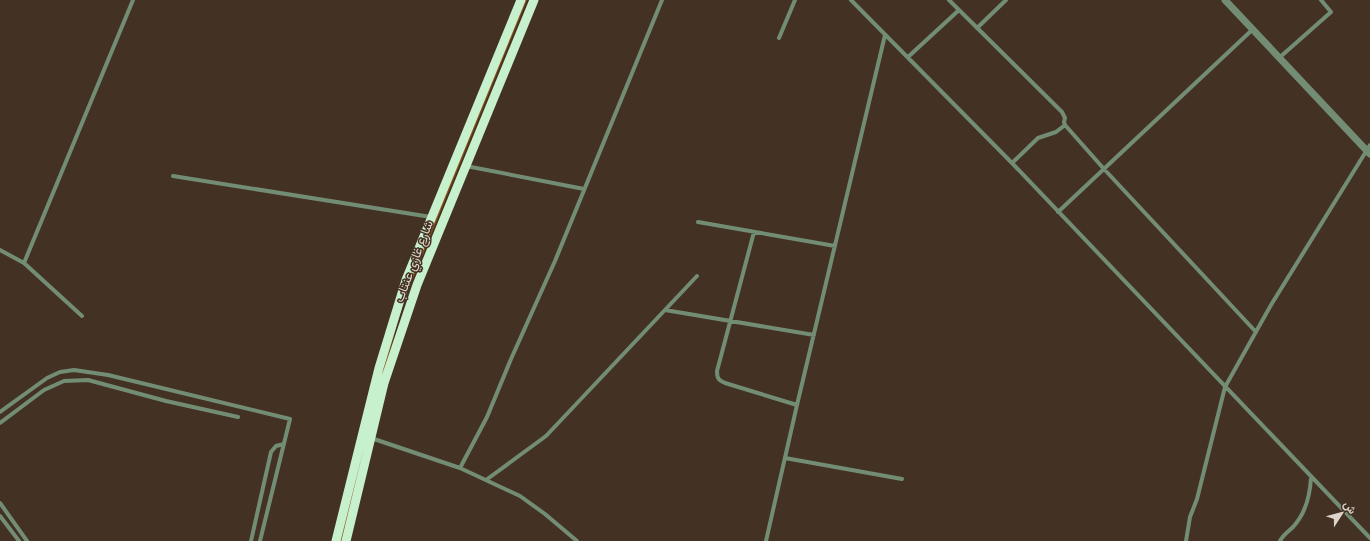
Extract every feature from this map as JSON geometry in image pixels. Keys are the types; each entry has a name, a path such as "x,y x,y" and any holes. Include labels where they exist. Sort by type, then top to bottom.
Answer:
{"highway":[{"path":"336,541 378,368 406,280 521,0"},
{"name":"شارع غازي عنتاب","path":"346,541 384,383 417,285 534,0"}],"street":[{"path":"24,263 133,0"},
{"path":"460,468 487,417 584,189 662,0"},
{"path":"779,38 795,0"},
{"path":"852,0 1012,163 1370,539"},
{"path":"949,0 1062,112 1065,124 1104,169 1256,332"},
{"path":"977,28 1006,0"},
{"path":"1186,541 1190,517 1225,387 1256,332 1369,150 1252,30 1225,0"},
{"path":"1279,58 1331,12 1321,0"},
{"path":"908,57 959,10"},
{"path":"1058,212 1252,30"},
{"path":"766,541 885,34"},
{"path":"1012,163 1038,138 1056,132 1065,124"},
{"path":"465,166 584,189"},
{"path":"173,176 431,217"},
{"path":"698,222 835,246"},
{"path":"754,232 717,371 717,377 719,381 797,405"},
{"path":"0,250 24,263 82,316"},
{"path":"486,480 546,436 697,276"},
{"path":"665,310 814,335"},
{"path":"0,412 47,378 60,372 74,370 108,375 290,419 260,541"},
{"path":"0,423 44,390 64,381 88,380 166,401 238,417"},
{"path":"25,394 31,400"},
{"path":"371,438 460,468 520,496 546,514 577,541"},
{"path":"251,541 271,452 276,446 284,444"},
{"path":"785,458 902,479"},
{"path":"1280,541 1301,515 1310,495 1312,478"},
{"path":"0,503 25,540"},
{"path":"0,516 19,541"}],"shaded area":[{"path":"524,0 527,0 403,303 385,368 343,541 340,541 362,446 401,300"}]}
